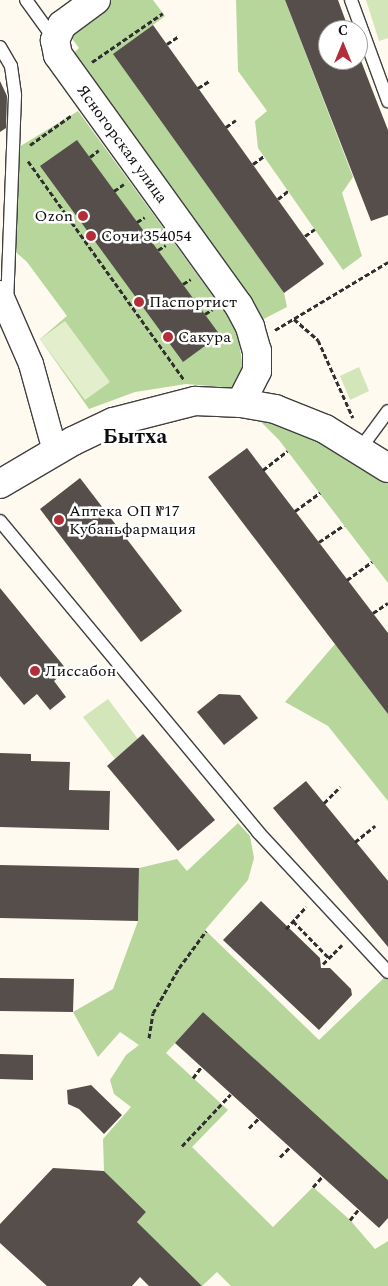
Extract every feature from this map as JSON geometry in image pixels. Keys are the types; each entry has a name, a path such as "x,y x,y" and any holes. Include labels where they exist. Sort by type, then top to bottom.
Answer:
{"street":[{"path":"55,40 62,25 96,0"},
{"name":"Ясногорская улица","path":"55,40 58,55 239,306 250,326 257,351 256,371 241,403"},
{"path":"3,300 31,364 55,451"},
{"path":"0,484 55,451 113,422 195,401 241,403 300,418 358,436 388,468"}],"lane":[{"path":"26,0 55,40"},
{"path":"351,0 388,101"},
{"path":"0,47 11,66 15,96 3,300"},
{"path":"358,436 388,411"},
{"path":"0,520 258,832 388,972"}],"path":[{"path":"73,75 163,13"},
{"path":"167,44 179,36"},
{"path":"198,88 209,81"},
{"path":"28,148 92,102"},
{"path":"226,127 236,120"},
{"path":"22,153 172,360 195,401"},
{"path":"253,164 264,156"},
{"path":"278,199 288,191"},
{"path":"306,236 315,229"},
{"path":"257,351 269,333 388,262"},
{"path":"294,319 318,340 358,436"},
{"path":"263,470 287,451"},
{"path":"295,511 320,493"},
{"path":"319,542 344,525"},
{"path":"347,580 372,562"},
{"path":"373,613 388,603"},
{"path":"324,803 340,787"},
{"path":"355,842 375,826"},
{"path":"286,929 318,896"},
{"path":"293,921 329,958"},
{"path":"149,1038 154,1013 179,968 206,931"},
{"path":"323,964 353,934"},
{"path":"193,1078 202,1066"},
{"path":"182,1146 231,1094"},
{"path":"249,1128 258,1118"},
{"path":"280,1157 290,1147"},
{"path":"313,1187 323,1176"},
{"path":"350,1220 359,1209"}],"green space":[{"path":"96,0 153,0 165,16 114,54 284,293 287,307 250,326 63,63 79,48 62,25"},
{"path":"236,0 285,0 353,177 342,193 362,256 343,270 258,148 255,121 267,111 238,71"},
{"path":"366,0 388,0 388,38 379,41"},
{"path":"78,111 237,329 243,368 235,388 186,384 135,392 89,409 40,339 67,316 27,262 9,246 14,150"},
{"path":"65,321 110,382 85,400 40,339"},
{"path":"359,367 369,391 350,400 340,376"},
{"path":"253,414 388,468 388,583 279,440"},
{"path":"335,644 388,700 388,801 328,726 285,702"},
{"path":"108,699 138,739 115,759 83,717"},
{"path":"238,823 250,836 254,858 248,880 205,930 319,1040 388,974 388,1180 203,1012 166,1053 228,1110 192,1147 273,1227 313,1187 350,1220 375,1249 388,1241 388,1286 231,1286 217,1272 202,1286 137,1222 146,1212 104,1171 103,1139 131,1107 114,1094 110,1080 126,1055 139,1045 120,1032 98,1057 73,1012 113,989 138,921 139,868 177,859 187,871"}],"building":[{"path":"285,0 338,0 345,20 318,20 318,70 365,70 388,130 388,215 371,221"},
{"path":"153,25 324,264 284,293 113,54"},
{"path":"0,81 7,96 6,128 0,132"},
{"path":"77,140 220,335 183,362 40,166"},
{"path":"247,448 388,633 388,714 208,477"},
{"path":"80,478 182,611 141,642 40,509"},
{"path":"0,588 67,670 54,681 66,697 50,710 37,694 24,705 0,676"},
{"path":"219,694 240,695 258,718 224,745 197,712"},
{"path":"143,734 215,820 178,851 107,766"},
{"path":"0,753 31,754 31,761 70,762 69,790 110,791 109,830 0,827"},
{"path":"306,781 388,881 388,947 273,808"},
{"path":"0,865 139,868 138,921 0,918"},
{"path":"261,901 320,958 321,968 330,968 351,989 352,995 319,1030 223,940"},
{"path":"0,978 74,979 73,1012 0,1011"},
{"path":"203,1012 388,1180 388,1218 379,1228 175,1043"},
{"path":"0,1054 33,1055 33,1080 0,1079"},
{"path":"91,1085 122,1115 104,1134 79,1109 68,1104 67,1090"},
{"path":"53,1168 104,1171 146,1212 137,1222 202,1286 149,1286 140,1277 132,1286 47,1286 0,1243 0,1224"}],"place":[{"name":"Ozon","path":"83,216"},
{"name":"Сочи 354054","path":"91,236"},
{"name":"Паспортист","path":"139,302"},
{"name":"Сакура","path":"168,337"},
{"name":"Аптека ОП №17 Кубаньфармация","path":"59,520"},
{"name":"Лиссабон","path":"35,671"}],"district":[{"name":"Бытха","path":"135,437"}]}
